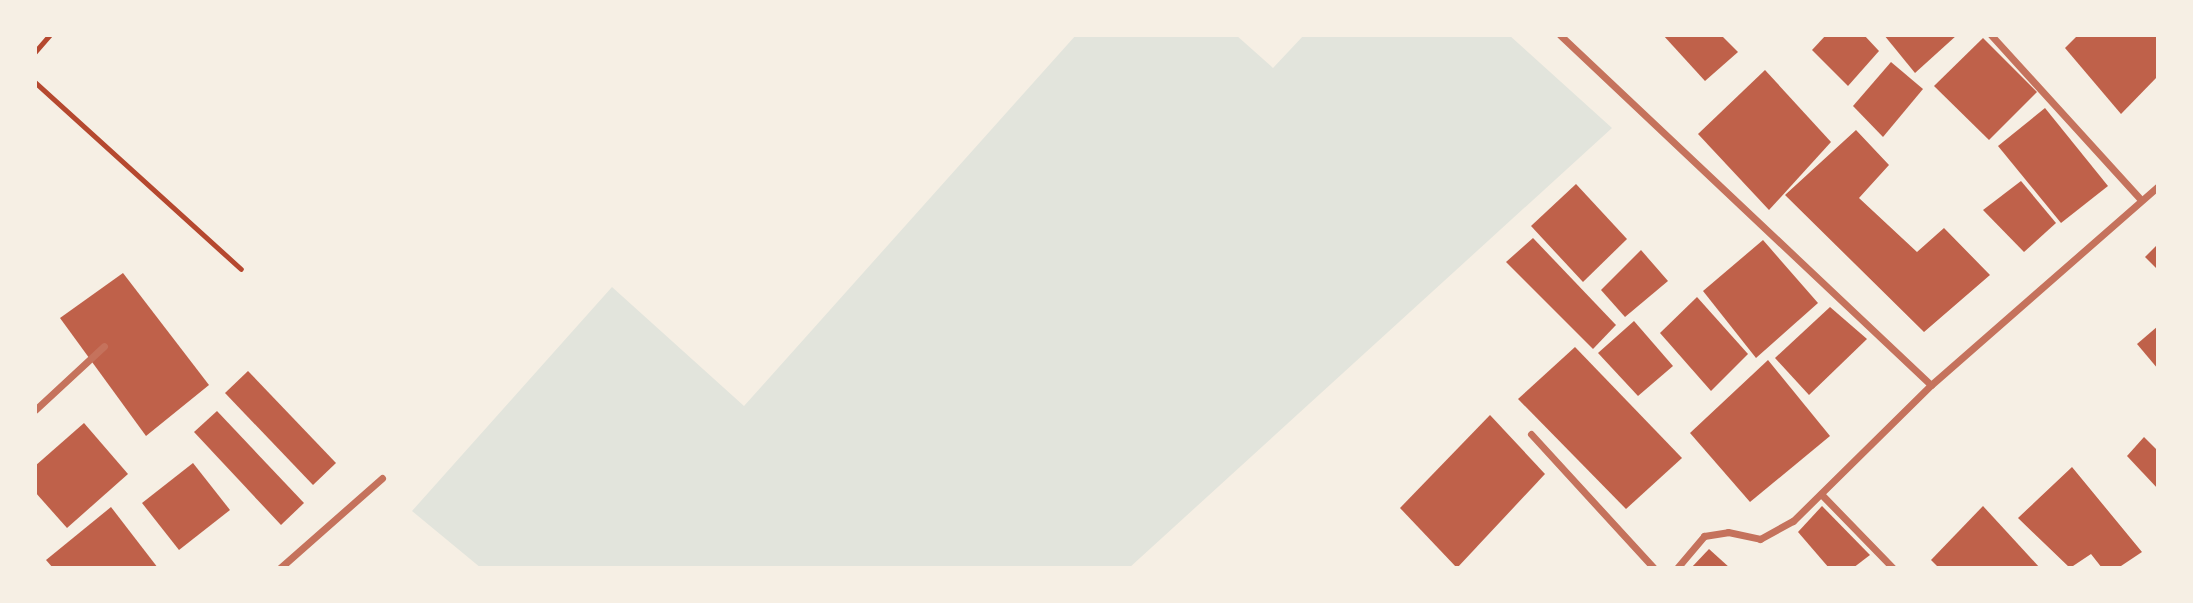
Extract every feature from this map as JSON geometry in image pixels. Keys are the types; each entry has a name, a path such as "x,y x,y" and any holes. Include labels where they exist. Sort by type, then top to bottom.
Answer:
{"street":[{"path":"1560,35 1931,385"},
{"path":"1991,35 2141,200"},
{"path":"1676,568 1704,536 1728,532 1760,539 1793,521 1931,385 2158,186"},
{"path":"35,410 104,346"},
{"path":"1531,434 1654,568"},
{"path":"280,568 382,478"},
{"path":"1821,494 1893,568"}],"path":[{"path":"35,52 50,35"},
{"path":"35,82 241,269"}],"shaded area":[{"path":"1076,35 1236,35 1273,68 1304,35 1509,35 1612,128 1129,568 481,568 412,511 612,287 744,406"}],"building":[{"path":"1663,35 1721,35 1738,52 1705,81"},
{"path":"1826,35 1864,35 1879,51 1848,86 1812,50"},
{"path":"1884,35 1957,35 1915,73"},
{"path":"2078,35 2158,35 2158,76 2121,114 2065,48"},
{"path":"1983,38 2037,92 1989,140 1934,86"},
{"path":"1891,62 1923,89 1883,137 1853,106"},
{"path":"1765,70 1831,142 1769,210 1698,134"},
{"path":"2045,108 2108,186 2061,223 1998,146"},
{"path":"1856,130 1889,165 1859,198 1917,252 1944,228 1990,275 1924,332 1785,195"},
{"path":"2021,181 2056,223 2024,252 1983,210"},
{"path":"1576,184 1627,239 1583,282 1531,226"},
{"path":"1533,238 1616,325 1593,349 1506,262"},
{"path":"1763,240 1818,303 1756,358 1703,291"},
{"path":"2158,244 2158,270 2145,257"},
{"path":"1641,250 1668,281 1625,317 1601,290"},
{"path":"123,273 209,385 146,436 60,318"},
{"path":"1697,297 1748,354 1711,391 1660,333"},
{"path":"1830,307 1867,339 1809,395 1775,358"},
{"path":"1634,321 1673,366 1638,396 1598,353"},
{"path":"2158,326 2158,369 2137,344"},
{"path":"1575,347 1682,458 1626,509 1518,399"},
{"path":"1768,360 1830,436 1750,502 1690,433"},
{"path":"248,371 336,463 313,485 225,393"},
{"path":"217,411 304,503 281,525 194,432"},
{"path":"1490,415 1545,474 1457,568 1400,508"},
{"path":"84,423 128,474 67,528 35,492 35,466"},
{"path":"2144,437 2158,451 2158,489 2127,456"},
{"path":"193,463 230,510 179,550 142,503"},
{"path":"2072,467 2142,552 2118,568 2102,568 2091,554 2070,568 2018,518"},
{"path":"1822,506 1870,555 1853,568 1829,568 1798,532"},
{"path":"1983,506 2040,568 1939,568 1931,560"},
{"path":"111,507 158,568 53,568 46,560"},
{"path":"1709,549 1730,568 1691,568"}]}
